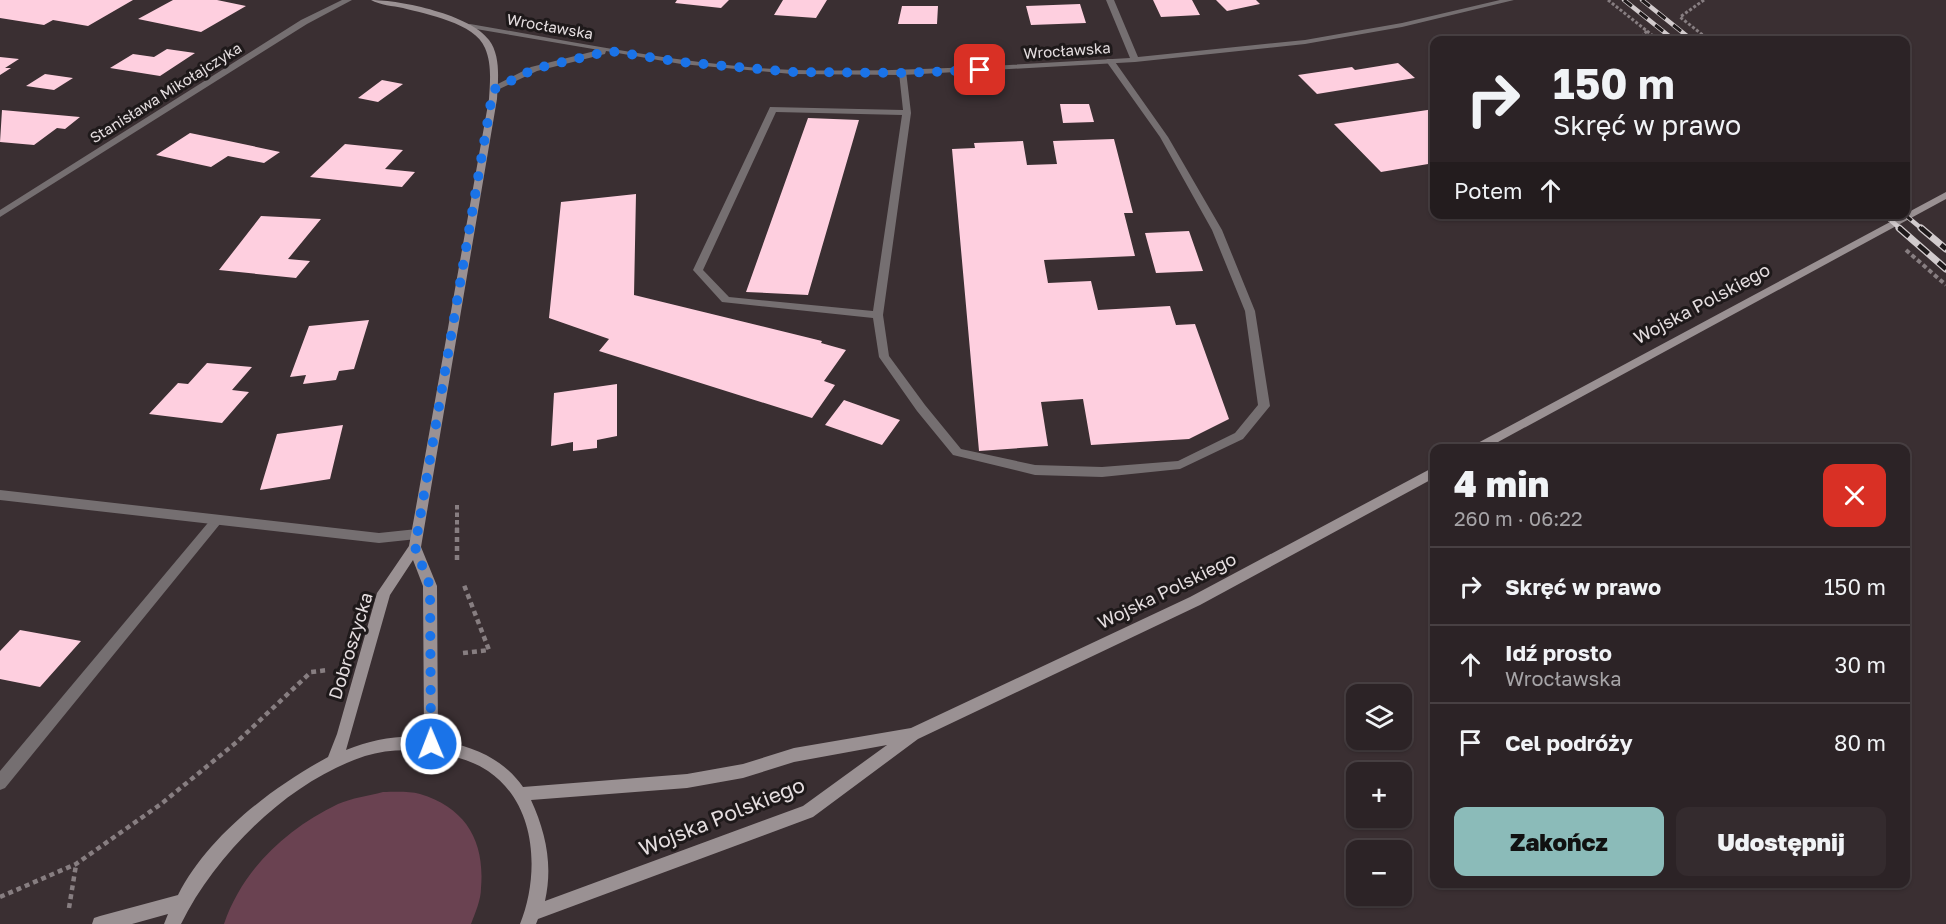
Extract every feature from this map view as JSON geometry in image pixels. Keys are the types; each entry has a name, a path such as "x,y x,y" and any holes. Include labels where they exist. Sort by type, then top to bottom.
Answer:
{"main road":[{"name":"Wrocławska","path":"375,0 470,26"},
{"name":"Dobroszycka","path":"334,761 344,734 384,593 416,541 493,90 491,54 485,38 470,26"},
{"name":"Wojska Polskiego","path":"1910,214 1946,195"},
{"name":"Wojska Polskiego","path":"1485,444 1901,219"},
{"name":"Wojska Polskiego","path":"531,919 808,812 913,734 1195,601 1430,474"},
{"path":"416,541 430,586 431,744"},
{"name":"Wojska Polskiego","path":"521,794 687,781 742,771 794,755 913,734"},
{"path":"172,924 180,903 216,854 293,785 334,761 364,749 401,743 431,744 472,755 504,774 521,794 538,837 541,872 531,919"},
{"path":"100,924 180,903"}],"street":[{"name":"Stanisława Mikołajczyka","path":"0,214 304,22 348,0"},
{"path":"1110,0 1135,60"},
{"path":"1479,0 1488,5"},
{"name":"Wrocławska","path":"470,26 681,62 792,72 903,73 1135,60 1305,42 1402,25 1508,0"},
{"path":"493,90 534,69 609,51"},
{"path":"903,73 907,113 878,315 884,357 957,452 1035,470 1102,472 1180,465 1239,436 1264,406 1250,311 1217,230 1164,137 1110,61"},
{"path":"878,315 726,300 698,270 773,109 907,113"},
{"path":"0,495 216,521 416,541"},
{"path":"0,783 216,521"}],"path":[{"path":"1608,0 1653,36"},
{"path":"1704,0 1680,16 1705,36"},
{"path":"1644,36 1647,31"},
{"path":"457,500 457,561 460,571"},
{"path":"463,580 489,650"},
{"path":"0,897 76,864 161,804 238,741 311,672"},
{"path":"69,908 76,864"}],"shaded area":[{"path":"383,792 416,793 436,800 450,808 469,829 480,855 481,871 480,897 471,924 224,924 232,904 255,868 284,838 338,804"}],"building":[{"path":"0,0 133,0 88,26 53,20 44,25 0,18"},
{"path":"173,0 217,0 246,6 201,32 138,19"},
{"path":"677,0 729,0 721,8 675,3"},
{"path":"783,0 827,0 816,18 774,15"},
{"path":"1153,0 1192,0 1200,15 1161,17"},
{"path":"1216,0 1256,0 1260,4 1227,11"},
{"path":"1080,4 1086,23 1031,25 1026,6"},
{"path":"902,6 938,6 937,24 898,24"},
{"path":"167,49 195,53 160,76 110,68 133,54 154,57"},
{"path":"0,57 19,59 5,68 11,68 0,75"},
{"path":"1398,63 1415,78 1317,94 1298,75 1352,67 1355,70"},
{"path":"45,74 73,78 54,90 26,86"},
{"path":"382,80 403,84 378,102 358,98"},
{"path":"1060,104 1089,104 1094,122 1063,123"},
{"path":"2,110 80,117 65,129 57,128 34,145 0,142"},
{"path":"1430,110 1430,164 1381,172 1334,124"},
{"path":"808,118 859,120 808,295 746,292"},
{"path":"190,133 280,152 264,163 228,156 211,167 156,155"},
{"path":"1114,139 1133,213 1124,213 1135,256 1044,260 1048,283 1091,281 1098,310 1170,306 1176,325 1195,324 1229,419 1189,439 1091,445 1083,399 1041,402 1048,446 979,451 952,149 975,148 974,143 1023,141 1027,165 1057,164 1053,141"},
{"path":"345,144 403,150 385,169 415,172 402,187 310,177"},
{"path":"636,194 634,295 822,341 821,343 846,350 824,381 835,385 812,418 599,351 609,339 549,318 561,202"},
{"path":"261,216 321,219 288,259 310,261 296,278 219,270"},
{"path":"1189,231 1203,271 1156,273 1145,233"},
{"path":"369,320 354,369 339,371 336,380 303,384 306,375 290,377 309,326"},
{"path":"207,363 252,367 232,390 249,392 222,423 149,414 178,383 188,384"},
{"path":"617,384 617,436 597,440 597,448 573,451 573,442 551,446 554,393"},
{"path":"844,400 900,420 882,445 825,425"},
{"path":"343,425 330,479 260,490 277,434"},
{"path":"20,630 81,641 40,687 0,679 0,651"}],"railway":[{"path":"1624,0 1669,36"},
{"path":"1642,0 1687,36"},
{"path":"1889,219 1901,229"},
{"path":"1910,219 1922,229"},
{"path":"1899,228 1946,269"},
{"path":"1921,228 1946,249"}],"route":[{"path":"431,744 430,586 415,547 493,90 514,77 534,69 569,58 609,51 681,62 792,72 843,74 980,70"}]}
